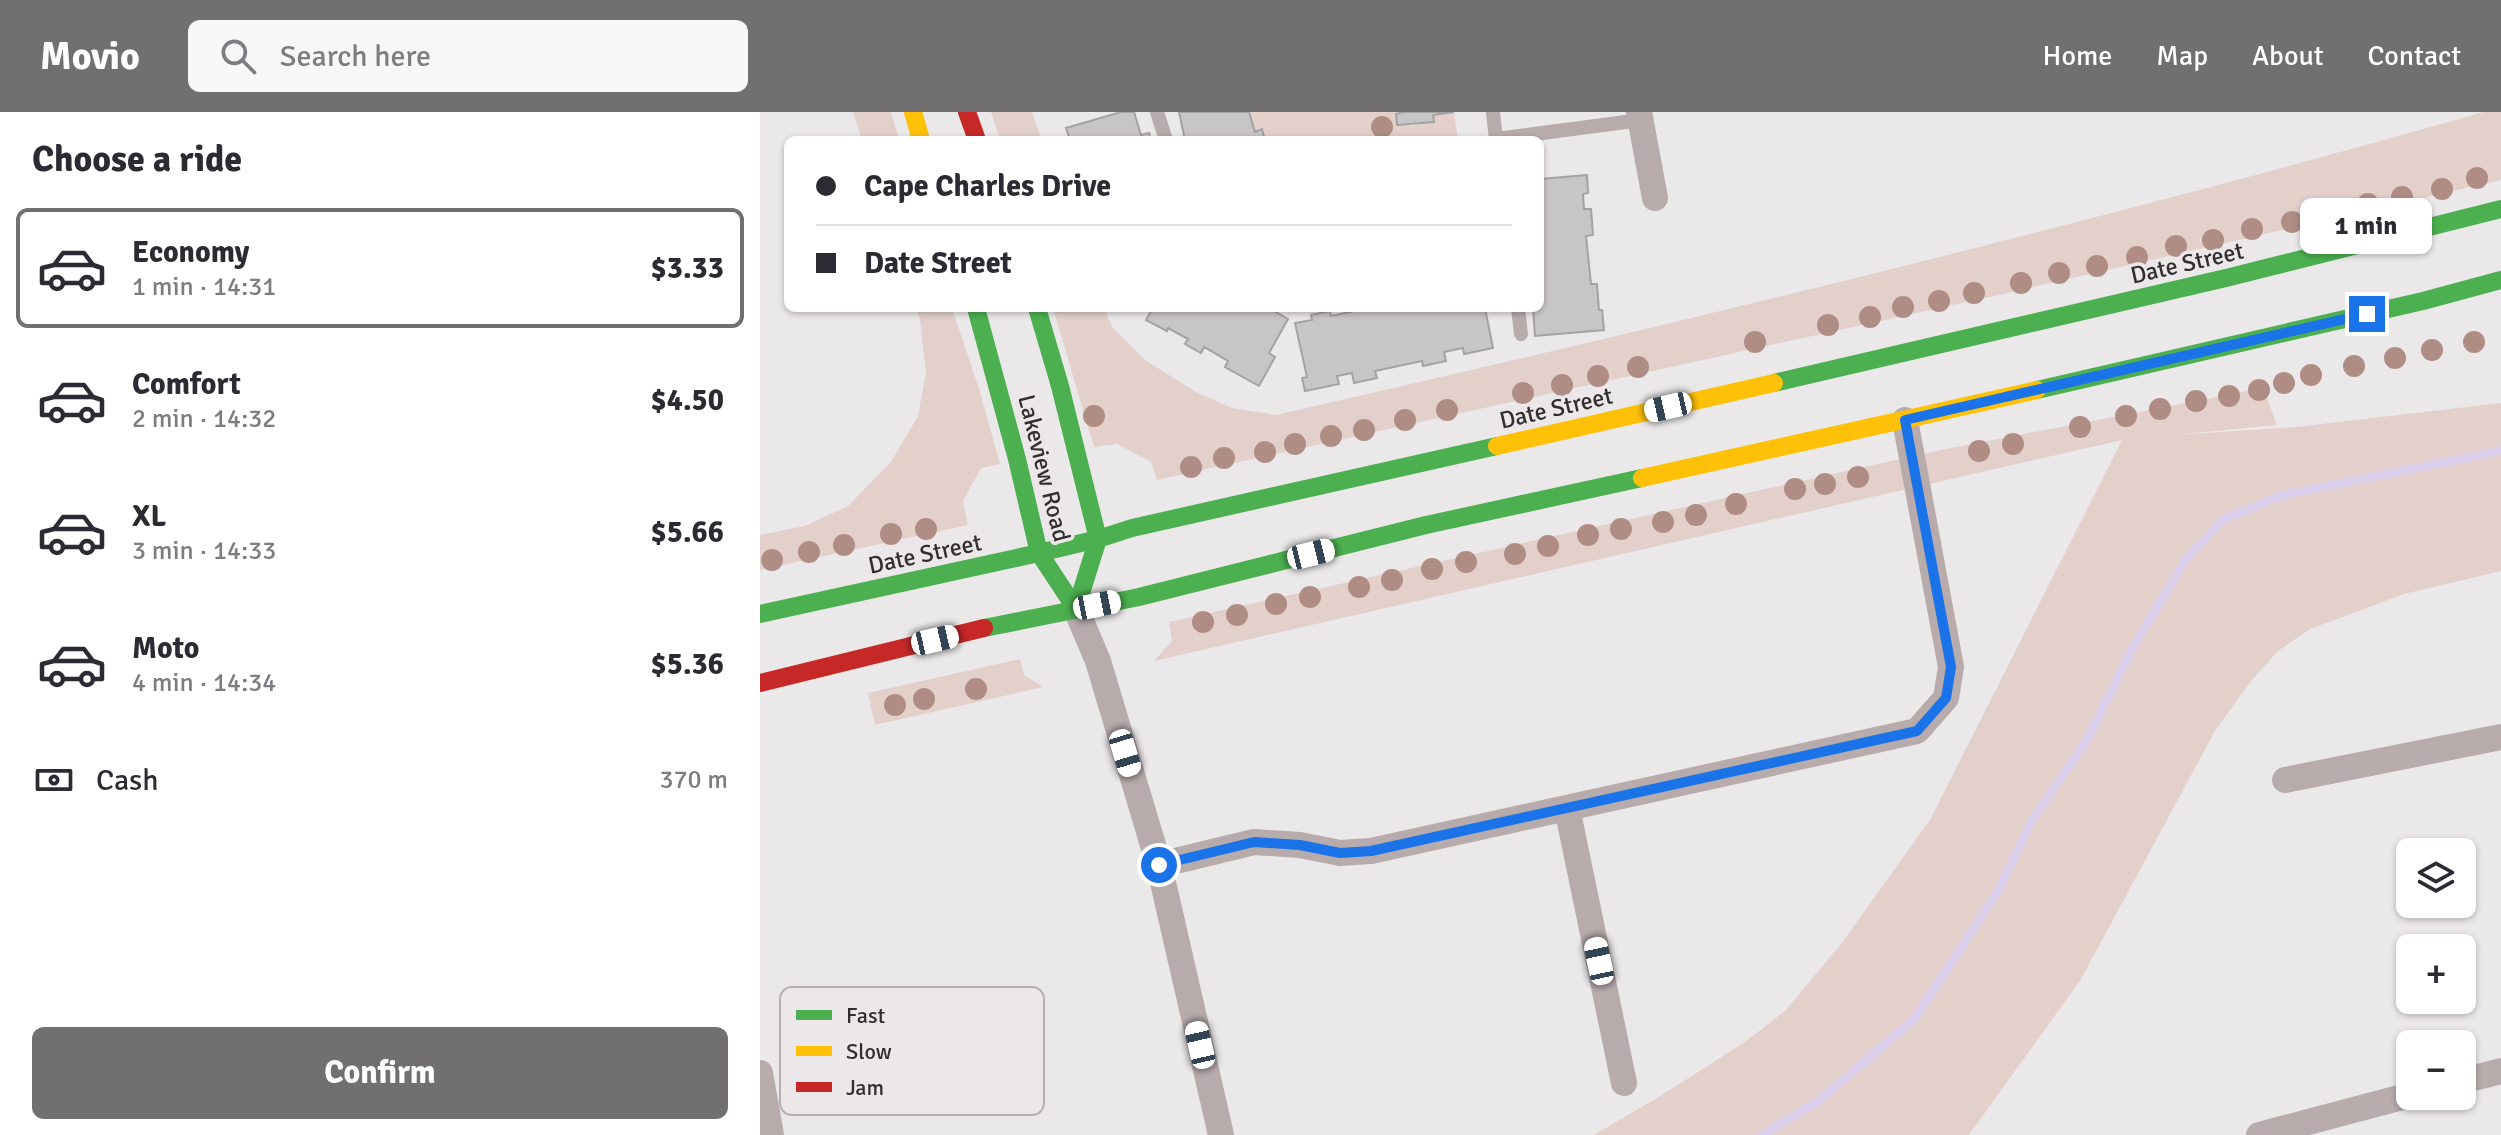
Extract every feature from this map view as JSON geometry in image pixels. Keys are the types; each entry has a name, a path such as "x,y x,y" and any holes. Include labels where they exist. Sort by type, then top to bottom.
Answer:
{"main road":[{"path":"913,112 920,136"},
{"path":"967,112 976,136"},
{"name":"Date Street","path":"760,614 1870,362 2195,286 2501,209"},
{"path":"760,683 1023,619 1139,597 1426,525 1905,420 2423,301 2501,280"},
{"name":"Lakeview Road","path":"977,312 1039,553 1076,609"},
{"name":"Lakeview Road","path":"1038,312 1098,539 1076,609"}],"street":[{"path":"1640,116 1655,198"},
{"path":"1159,865 1254,842 1300,845 1340,853 1371,851 1917,731 1946,698 1951,667 1905,420"},
{"path":"1076,609 1098,661 1159,865 1221,1135"},
{"path":"2285,780 2501,737"},
{"path":"1567,808 1624,1083"},
{"path":"2476,1077 2501,1071"},
{"path":"760,1073 771,1135"},
{"path":"2259,1135 2325,1126 2396,1100"}],"lane":[{"path":"1157,112 1165,136"},
{"path":"1493,112 1496,136"},
{"path":"1515,136 1640,116"},
{"path":"1518,312 1521,334"}],"shaded area":[{"path":"853,112 891,112 898,136 861,136"},
{"path":"991,112 1032,112 1041,136 999,136"},
{"path":"1249,112 1403,112 1396,115 1397,125 1409,123 1410,126 1433,122 1433,115 1454,112 1457,136 1264,136 1262,130 1255,132"},
{"path":"2484,112 2501,112 2501,180 2003,294 1157,480 1151,462 1117,444 1094,447 1054,312 1106,312 1113,328 1145,360 1196,392 1232,408 1276,415 1882,271"},
{"path":"918,312 953,312 1000,464 981,468 963,501 968,525 760,570 760,535 805,526 848,506 891,462 918,416 926,372"},
{"path":"2263,388 2277,425 2174,435 2296,427 2501,403 2501,571 2404,594 2310,629 2278,651 2216,729 2081,979 1969,1135 1594,1135 1745,1042 1785,1011 1841,944 1930,820 2122,440 1154,661 1172,641 1169,622 1936,451"},
{"path":"1020,659 1024,675 1043,687 875,725 868,693"}],"building":[{"path":"1121,112 1134,112 1141,135 1149,133 1150,136 1069,136 1066,128"},
{"path":"1179,112 1249,112 1255,132 1262,129 1264,136 1184,136"},
{"path":"1454,112 1433,115 1434,122 1397,125 1396,114"},
{"path":"1587,175 1588,193 1583,194 1584,209 1591,209 1593,235 1586,236 1591,284 1597,284 1604,330 1535,336 1533,312 1544,312 1544,179"},
{"path":"1151,312 1276,312 1288,319 1269,353 1275,357 1259,386 1225,367 1228,361 1204,347 1201,353 1185,344 1188,339 1146,320"},
{"path":"1325,312 1330,312 1331,316 1350,312 1486,312 1493,348 1464,354 1463,348 1444,352 1446,361 1423,366 1422,361 1375,371 1377,378 1354,383 1352,373 1337,376 1339,384 1305,391 1302,378 1307,377 1295,323 1312,320 1311,315"}],"waterway":[{"path":"1762,1135 1820,1100 1915,1018 1998,891 2031,822 2088,738 2132,649 2186,559 2224,519 2283,495 2501,451"}],"traffic: fast":[{"path":"1774,383 2226,278 2501,209"},
{"path":"2037,390 2423,301 2501,280"},
{"path":"977,312 1039,553 1076,609"},
{"path":"1038,312 1098,539 1076,609"},
{"path":"760,614 1039,553 1132,528 1497,446"},
{"path":"984,628 1139,597 1426,525 1642,478"}],"traffic: slow":[{"path":"913,112 920,136"},
{"path":"1497,446 1774,383"},
{"path":"1642,478 2037,390"}],"traffic: jam":[{"path":"967,112 976,136"},
{"path":"760,683 984,628"}],"route":[{"path":"1159,865 1254,842 1300,845 1340,853 1371,851 1917,731 1946,698 1951,667 1905,420 2367,314"}]}
